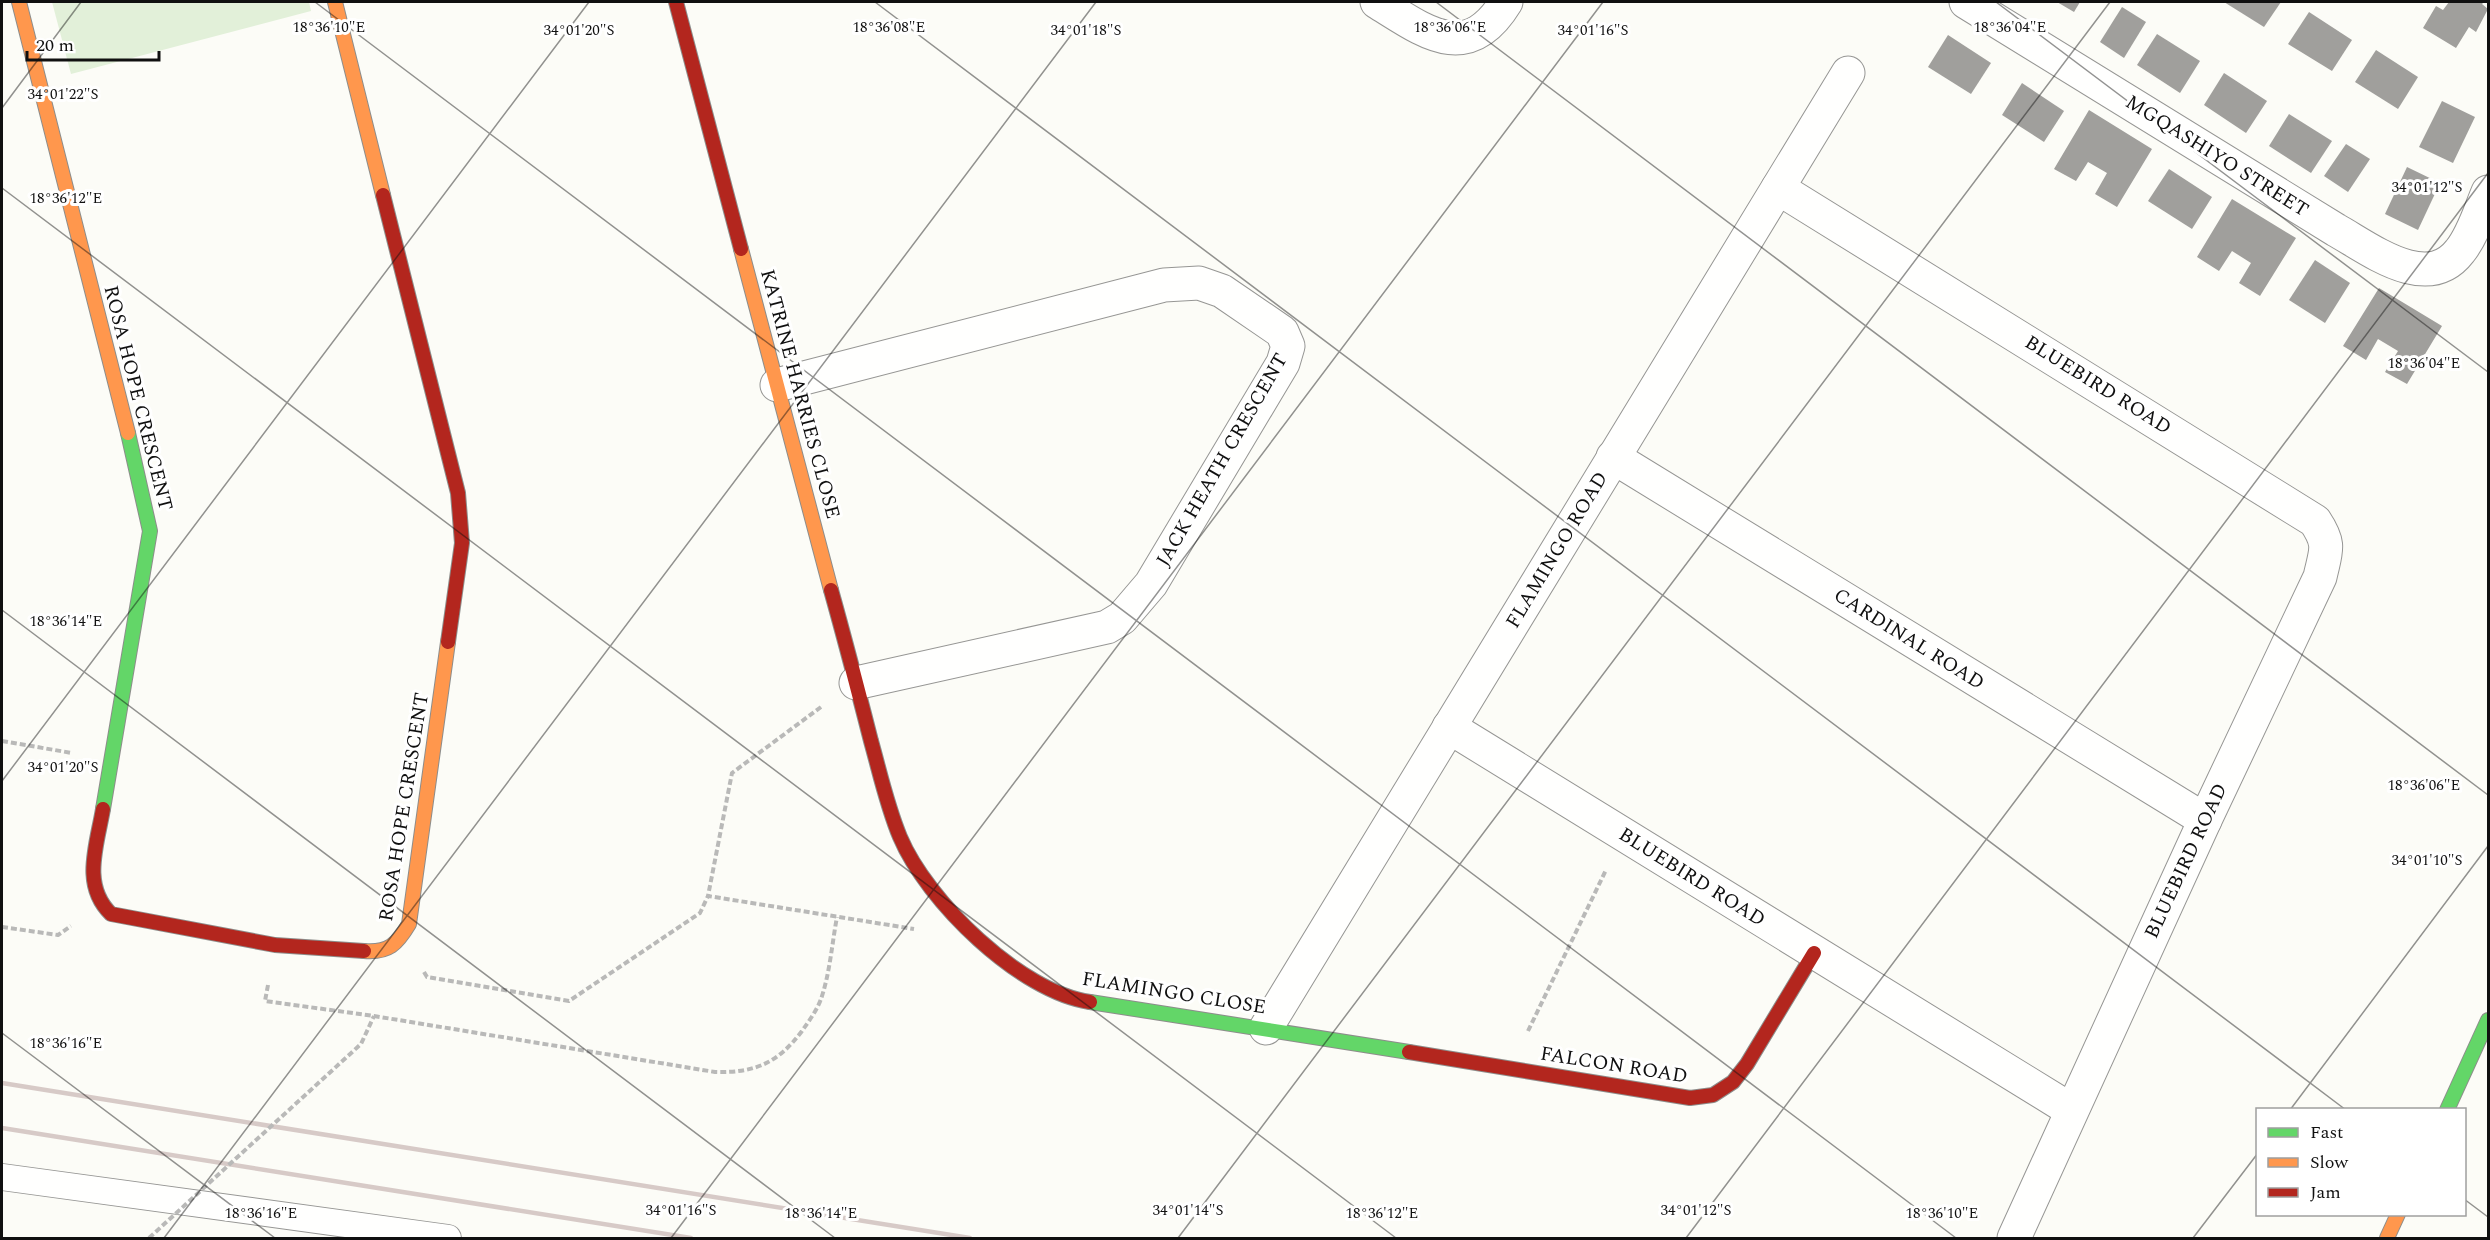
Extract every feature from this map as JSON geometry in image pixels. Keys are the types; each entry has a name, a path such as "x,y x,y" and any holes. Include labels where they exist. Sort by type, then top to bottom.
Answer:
{"main road":[{"name":"ROSA HOPE CRESCENT","path":"19,2 142,490 150,531 92,875 93,888 101,905 111,914 286,946 379,952 398,942 409,924 462,543 458,493 334,2"},
{"name":"KATRINE HARRIES CLOSE","path":"676,2 886,797"},
{"name":"FLAMINGO CLOSE","path":"886,797 900,838 919,871 953,914 984,945 1030,980 1083,1000 1406,1051"},
{"name":"FALCON ROAD","path":"1406,1051 1690,1098 1713,1095 1733,1082 1747,1064 1814,953"},
{"path":"2448,1108 2488,1020"},
{"path":"2387,1239 2398,1216"}],"street":[{"path":"1377,2 1433,35 1448,38 1464,38 1486,27 1496,18 1506,2"},
{"name":"MGQASHIYO STREET","path":"1966,2 2336,230 2399,265 2413,270 2428,270 2456,256 2468,238 2488,192"},
{"name":"FLAMINGO ROAD","path":"1266,1028 1848,73"},
{"name":"BLUEBIRD ROAD","path":"1449,727 2071,1110 2319,576 2325,553 2326,537 2315,521 1778,188"},
{"name":"JACK HEATH CRESCENT","path":"777,385 1164,285 1198,283 1222,291 1282,332 1288,346 1283,363 1151,584 1122,618 1107,627 856,683"},
{"name":"CARDINAL ROAD","path":"1613,457 2205,820"},
{"path":"2014,1239 2071,1110"}],"lane":[{"path":"2,1177 448,1239"}],"path":[{"path":"427,977 569,1001 700,913 708,896 732,773 825,704"},
{"path":"2,741 81,754"},
{"path":"1510,1068 1623,835"},
{"path":"708,896 918,930"},
{"path":"2,927 58,935 101,905"},
{"path":"265,1001 374,1016 715,1072 747,1070 764,1065 791,1046 816,1010 821,998 837,917"},
{"path":"149,1239 361,1044 374,1016"}],"green space":[{"path":"52,2 309,2 311,11 71,74"}],"building":[{"path":"2057,2 2080,2 2074,12"},
{"path":"2224,2 2281,2 2264,27"},
{"path":"2449,2 2484,2 2482,4 2488,9 2476,32 2469,27 2456,48 2423,28 2436,6 2443,10"},
{"path":"2122,7 2146,22 2124,58 2100,42"},
{"path":"2309,12 2352,40 2332,71 2288,44"},
{"path":"2157,34 2200,61 2180,93 2137,65"},
{"path":"1948,35 1991,63 1971,94 1928,67"},
{"path":"2376,50 2418,77 2398,109 2355,82"},
{"path":"2224,73 2267,101 2246,133 2204,105"},
{"path":"2022,83 2064,111 2044,142 2002,115"},
{"path":"2442,101 2475,117 2453,163 2419,147"},
{"path":"2089,110 2152,149 2117,207 2095,194 2107,173 2088,162 2076,181 2054,169"},
{"path":"2289,114 2332,141 2311,173 2269,146"},
{"path":"2346,144 2370,159 2348,192 2324,176"},
{"path":"2407,167 2440,183 2418,230 2385,214"},
{"path":"2169,169 2212,197 2192,229 2148,201"},
{"path":"2232,199 2296,238 2260,296 2239,283 2251,263 2232,251 2219,271 2197,257"},
{"path":"2315,260 2350,283 2325,323 2289,300"},
{"path":"2379,288 2442,326 2407,384 2385,372 2398,351 2378,339 2366,360 2343,346"}],"railway":[{"path":"2,1083 970,1238"},
{"path":"2,1128 691,1238"}],"traffic: fast":[{"path":"103,809 150,531 128,433"},
{"path":"1090,1002 1409,1052"},
{"path":"2448,1108 2488,1020"}],"traffic: slow":[{"path":"19,2 128,433"},
{"path":"335,2 383,195"},
{"path":"741,249 831,590"},
{"path":"364,951 386,949 396,942 409,924 448,642"},
{"path":"2387,1238 2397,1216"}],"traffic: jam":[{"path":"676,2 741,249"},
{"path":"383,195 458,493 462,543 448,642"},
{"path":"831,590 887,801 900,837 913,862 954,915 1006,962 1035,981 1063,995 1090,1002"},
{"path":"103,809 95,850 94,878 102,903 111,914 275,945 364,951"},
{"path":"1409,1052 1690,1098 1713,1095 1733,1082 1747,1064 1814,953"}]}
